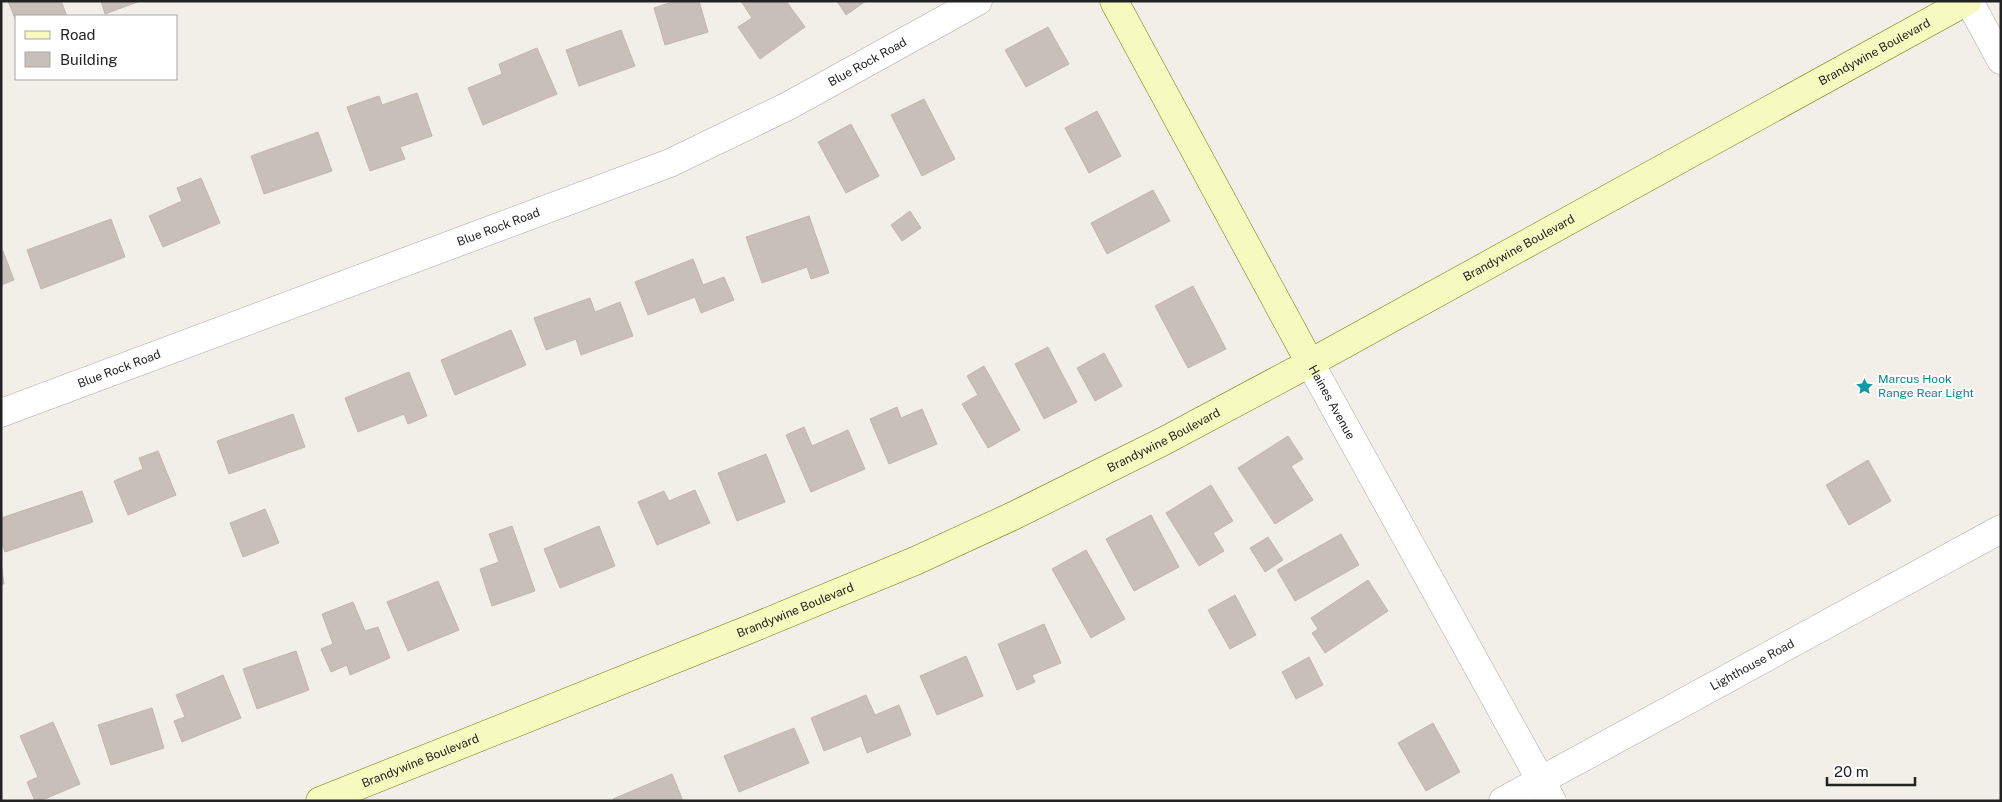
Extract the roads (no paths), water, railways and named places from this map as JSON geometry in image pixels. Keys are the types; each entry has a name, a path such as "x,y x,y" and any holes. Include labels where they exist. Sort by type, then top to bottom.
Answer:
{"street":[{"name":"Blue Rock Road","path":"1,413 670,164 788,106 978,1"},
{"name":"Haines Avenue","path":"1114,1 1310,363 1546,790"},
{"name":"Brandywine Boulevard","path":"320,801 755,628 915,561 1013,516 1164,441 1310,363 1968,1"},
{"path":"1968,1 2001,60"},
{"name":"Lighthouse Road","path":"1503,801 1546,790 2001,528"}],"place":[{"name":"Marcus Hook Range Rear Light","path":"1864,386"}]}
